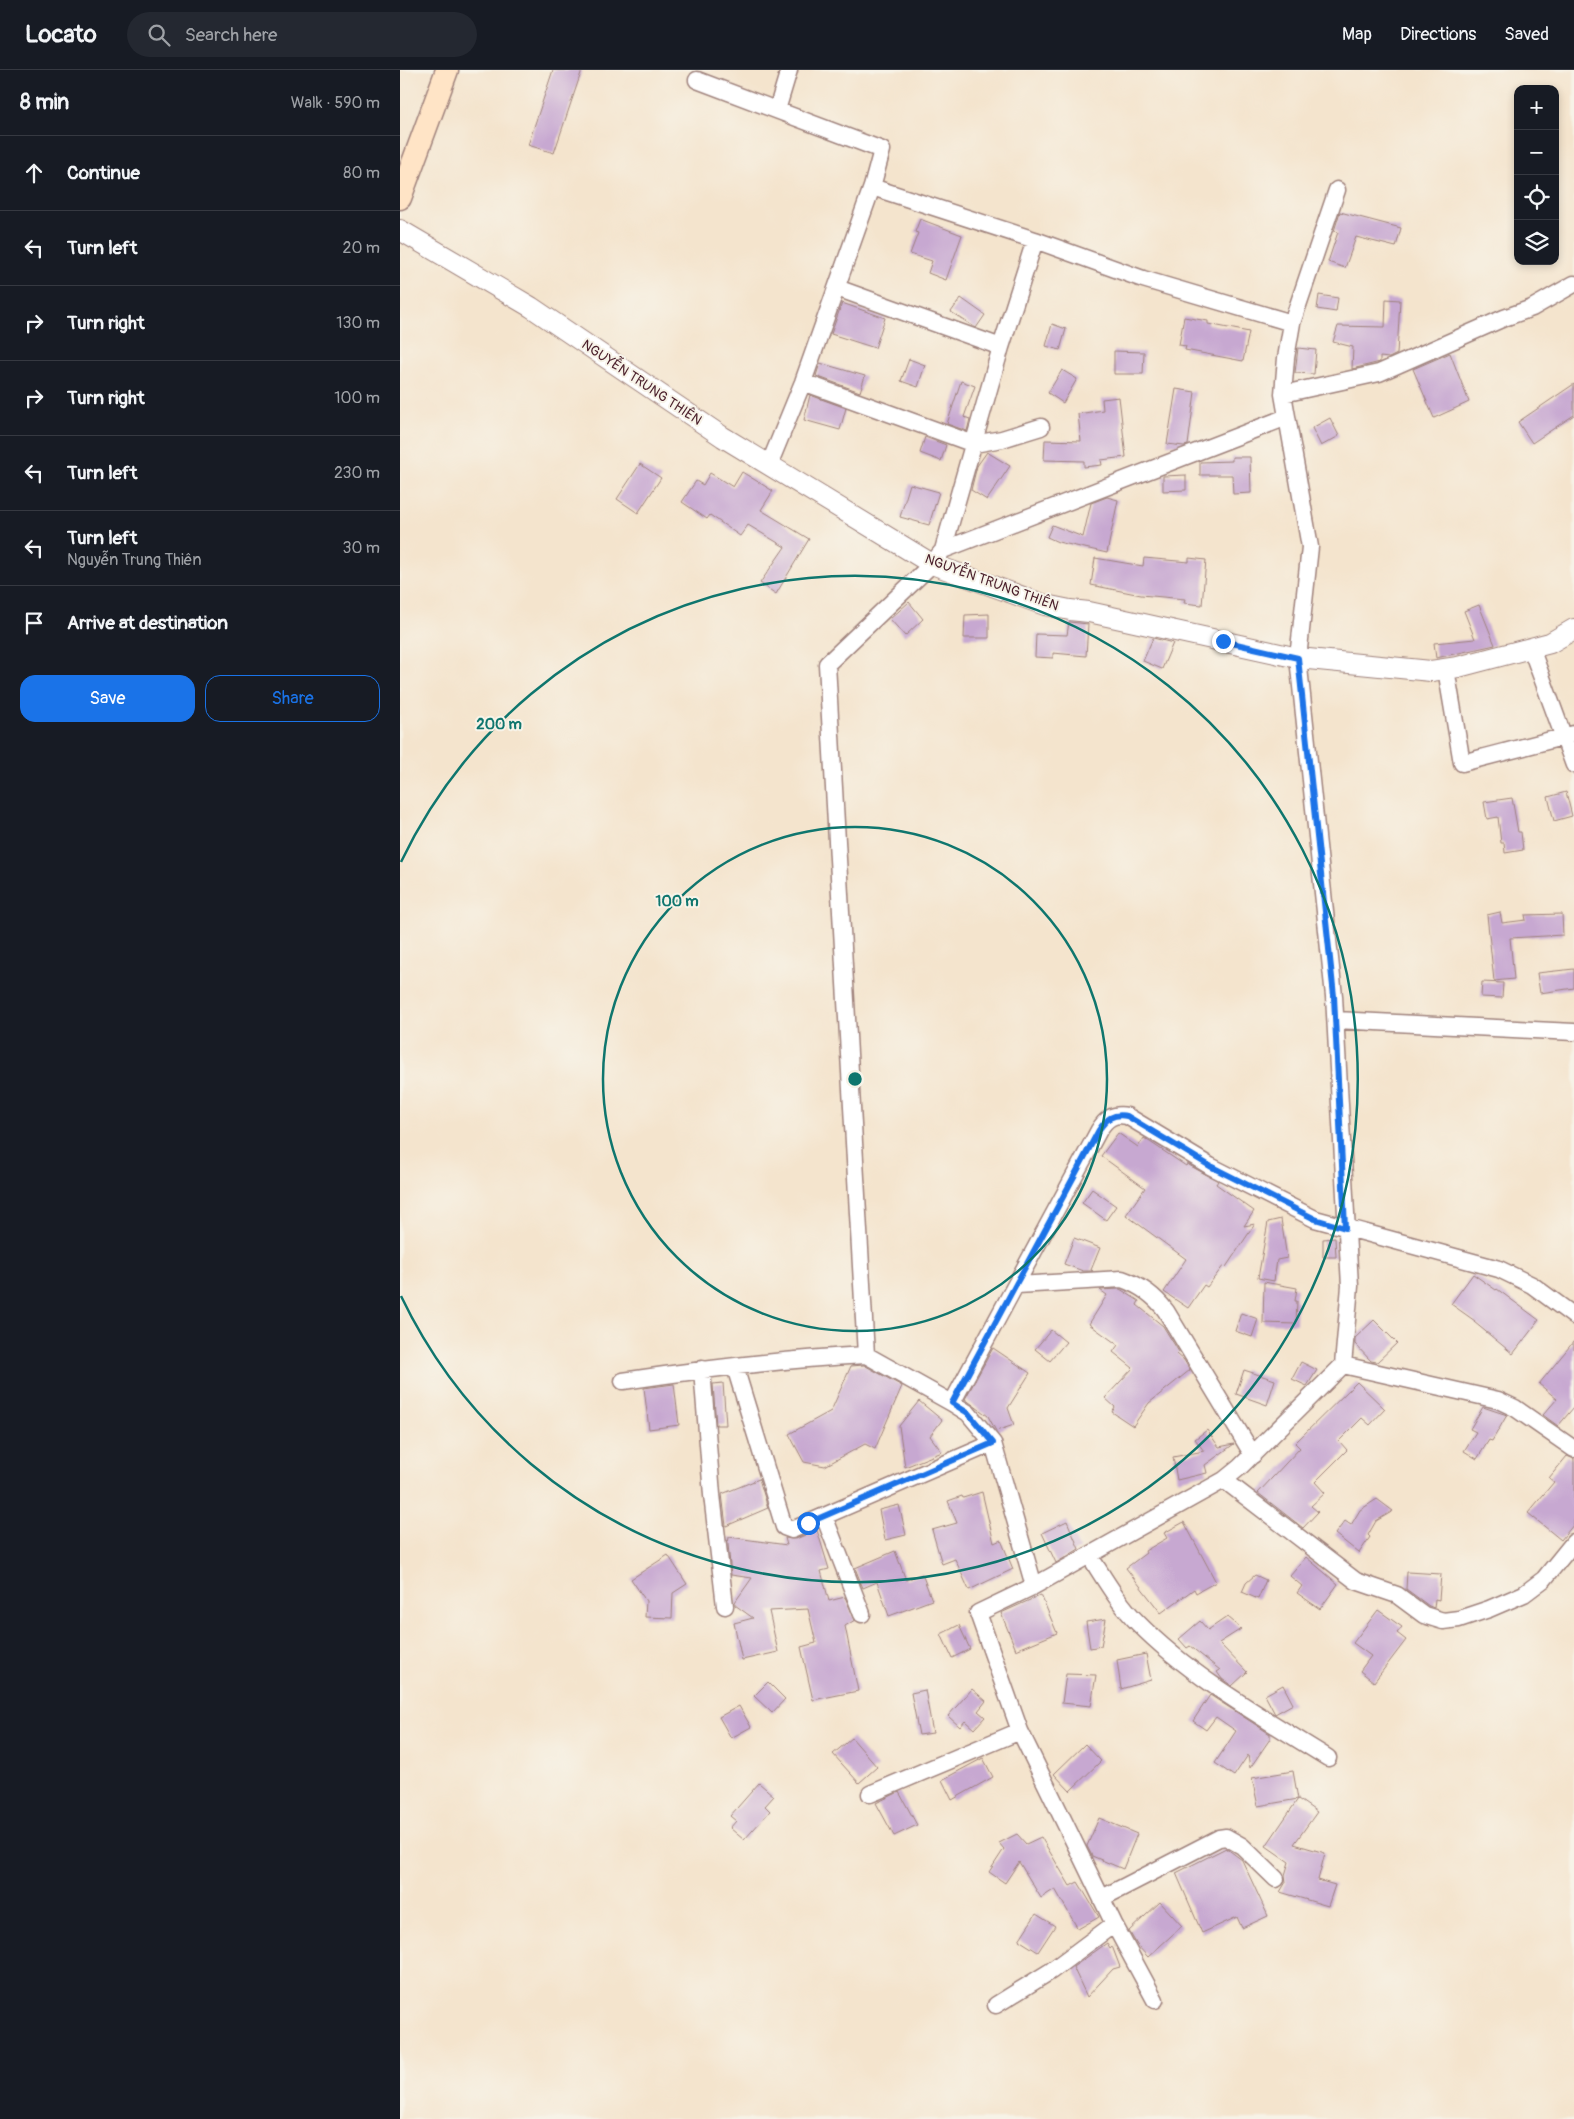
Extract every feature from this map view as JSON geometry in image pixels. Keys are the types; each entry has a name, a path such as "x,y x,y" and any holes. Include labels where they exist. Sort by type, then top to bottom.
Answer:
{"main road":[{"path":"400,198 447,70"}],"street":[{"path":"777,110 789,70"},
{"path":"697,80 882,150 872,187 857,224 837,288 803,382 769,465"},
{"path":"872,187 1035,240 1143,279 1292,323"},
{"path":"1155,2000 1114,1924 1020,1731 978,1613 1034,1586 1224,1480 1252,1455 1342,1365 1350,1286 1345,1228 1336,1020 1298,658 1310,547 1283,394 1286,358 1292,323 1337,190"},
{"name":"NGUYỄN TRUNG THIÊN","path":"400,230 531,308 723,437 769,465 938,557 1045,605 1089,612 1298,658 1431,671 1550,643 1574,629"},
{"path":"938,557 1035,240"},
{"path":"1283,394 1379,373 1504,318 1532,308 1574,284"},
{"path":"837,288 1001,347"},
{"path":"803,382 974,444 1002,439 1041,427"},
{"path":"866,1355 827,664 938,557 1287,417"},
{"path":"1531,648 1569,735 1574,765"},
{"path":"1446,669 1462,763 1569,735"},
{"path":"1336,1020 1574,1032"},
{"path":"952,1403 1099,1130 1104,1122 1112,1116 1120,1114 1127,1116 1210,1166 1315,1219 1477,1262 1505,1272 1532,1285 1574,1316"},
{"path":"1017,1285 1122,1279 1148,1292 1171,1318 1252,1455"},
{"path":"623,1381 702,1369 866,1355 968,1413 993,1443 1034,1586"},
{"path":"1342,1365 1498,1400 1515,1408 1574,1449"},
{"path":"735,1367 784,1527 792,1530 993,1443"},
{"path":"702,1369 712,1495 724,1606"},
{"path":"1224,1480 1356,1582 1398,1595 1424,1615 1443,1621 1459,1619 1524,1594 1544,1579 1574,1542"},
{"path":"824,1516 862,1614"},
{"path":"1089,1555 1119,1600 1137,1622 1158,1641 1215,1685 1328,1758"},
{"path":"870,1794 1020,1731"},
{"path":"1102,1898 1219,1838 1226,1837 1242,1846 1276,1879"},
{"path":"996,2005 1051,1971 1114,1924"}],"building":[{"path":"553,70 582,70 554,153 528,145"},
{"path":"1340,212 1401,228 1396,247 1356,237 1345,268 1328,262 1338,232 1334,231"},
{"path":"920,219 962,235 946,280 928,273 932,261 910,254 918,233 915,232"},
{"path":"1319,295 1338,298 1336,312 1317,309"},
{"path":"961,298 985,315 976,328 951,312"},
{"path":"1386,299 1400,300 1397,354 1389,358 1380,357 1380,362 1352,369 1353,347 1333,342 1338,326 1385,327"},
{"path":"842,303 885,318 875,348 831,334"},
{"path":"1184,317 1249,332 1243,361 1185,350 1186,346 1179,345"},
{"path":"1052,324 1066,329 1060,350 1046,346"},
{"path":"1298,348 1316,350 1314,374 1295,373"},
{"path":"1114,351 1144,352 1143,374 1114,374"},
{"path":"1450,353 1469,402 1434,418 1413,369"},
{"path":"909,359 925,365 918,387 901,381"},
{"path":"820,363 865,376 860,392 816,376"},
{"path":"1062,370 1077,379 1063,403 1048,393"},
{"path":"961,381 975,386 964,417 970,419 967,431 947,424"},
{"path":"1574,384 1574,415 1532,443 1518,422"},
{"path":"1176,389 1195,392 1188,445 1184,446 1167,444"},
{"path":"810,395 846,408 840,430 804,420"},
{"path":"1119,397 1126,457 1101,460 1102,465 1084,467 1084,461 1044,460 1045,440 1081,441 1078,414 1103,410 1102,399"},
{"path":"1330,418 1339,436 1321,446 1312,428"},
{"path":"925,437 946,445 941,461 920,453"},
{"path":"987,452 1010,466 987,500 971,490 977,466"},
{"path":"1232,457 1250,457 1251,493 1233,494 1232,475 1200,475 1200,462 1232,461"},
{"path":"640,464 661,478 638,513 617,499"},
{"path":"742,472 773,491 761,510 809,539 776,594 760,583 785,547 748,525 740,536 710,515 707,519 682,502 696,481 703,485 710,473 733,487"},
{"path":"1186,475 1186,490 1163,491 1163,476"},
{"path":"910,484 939,492 929,525 900,517"},
{"path":"1107,497 1118,500 1107,553 1058,542 1047,537 1052,525 1083,537 1091,503"},
{"path":"1095,558 1143,566 1144,558 1189,562 1189,558 1206,560 1202,605 1184,603 1185,599 1141,595 1091,585"},
{"path":"909,602 923,619 905,636 890,619"},
{"path":"1479,605 1495,645 1436,658 1434,643 1475,639 1464,611"},
{"path":"989,614 989,638 964,638 965,615"},
{"path":"1069,622 1088,624 1086,656 1053,653 1053,658 1035,657 1036,634 1067,635"},
{"path":"1153,638 1173,643 1162,669 1143,661"},
{"path":"1566,792 1572,816 1554,821 1548,797"},
{"path":"1512,798 1518,832 1521,832 1523,850 1505,853 1504,843 1501,843 1498,817 1487,819 1484,802"},
{"path":"1500,912 1502,923 1526,920 1525,915 1562,914 1563,935 1510,938 1514,979 1494,981 1487,915"},
{"path":"1574,969 1574,988 1540,993 1537,973"},
{"path":"1482,982 1503,983 1502,998 1481,997"},
{"path":"1118,1133 1138,1147 1144,1138 1186,1166 1187,1164 1218,1181 1216,1184 1254,1211 1244,1226 1255,1224 1226,1267 1224,1265 1207,1287 1204,1285 1188,1308 1164,1292 1186,1259 1126,1215 1145,1188 1101,1156"},
{"path":"1092,1189 1116,1206 1106,1220 1082,1203"},
{"path":"1281,1219 1287,1258 1277,1260 1274,1281 1258,1278 1268,1222"},
{"path":"1074,1238 1100,1248 1091,1270 1093,1271 1083,1271 1064,1264"},
{"path":"1335,1238 1336,1257 1323,1257 1323,1239"},
{"path":"1473,1274 1539,1320 1513,1354 1475,1321 1451,1304"},
{"path":"1264,1282 1297,1288 1295,1301 1297,1301 1296,1324 1263,1323"},
{"path":"1120,1289 1139,1301 1137,1305 1163,1326 1179,1352 1177,1354 1184,1360 1190,1370 1149,1403 1133,1426 1112,1412 1115,1407 1105,1398 1133,1368 1113,1352 1118,1345 1089,1324 1107,1295 1100,1290"},
{"path":"1241,1313 1258,1319 1252,1337 1235,1331"},
{"path":"1374,1320 1397,1343 1377,1362 1371,1361 1355,1344 1355,1338"},
{"path":"1051,1330 1066,1342 1050,1361 1035,1349"},
{"path":"1574,1341 1574,1407 1558,1426 1543,1415 1557,1399 1539,1384"},
{"path":"993,1348 1030,1373 1008,1408 1014,1425 996,1431 988,1416 965,1399"},
{"path":"1301,1362 1317,1370 1307,1386 1292,1379"},
{"path":"864,1365 902,1386 875,1449 865,1444 825,1466 804,1462 789,1434 831,1411 851,1366"},
{"path":"1244,1370 1275,1380 1267,1405 1236,1394"},
{"path":"1357,1382 1385,1409 1370,1425 1362,1418 1339,1441 1347,1450 1315,1482 1325,1493 1311,1506 1318,1512 1303,1528 1258,1493 1300,1448 1295,1443"},
{"path":"723,1383 726,1425 716,1425 713,1384"},
{"path":"674,1384 679,1425 649,1429 644,1388"},
{"path":"919,1401 942,1420 930,1436 942,1452 905,1467 899,1426"},
{"path":"1483,1407 1507,1415 1492,1441 1489,1440 1477,1459 1464,1451 1476,1432 1470,1429"},
{"path":"1207,1430 1219,1447 1234,1444 1205,1465 1207,1473 1177,1480 1173,1457 1204,1451 1195,1439"},
{"path":"1567,1456 1574,1459 1574,1524 1561,1540 1528,1513 1554,1482 1549,1478"},
{"path":"759,1479 768,1508 726,1526 722,1494"},
{"path":"982,1492 994,1543 1001,1540 1013,1569 969,1590 955,1559 942,1564 932,1530 957,1523 948,1501"},
{"path":"1377,1499 1393,1511 1376,1521 1368,1535 1370,1537 1359,1553 1335,1534 1345,1521 1351,1525 1360,1510"},
{"path":"899,1505 906,1535 885,1540 879,1510"},
{"path":"1067,1521 1079,1549 1056,1563 1042,1533"},
{"path":"1184,1522 1216,1582 1196,1593 1194,1589 1161,1613 1126,1568 1146,1553 1145,1551 1167,1538 1164,1533"},
{"path":"817,1530 829,1569 821,1571 829,1601 845,1597 855,1620 845,1626 858,1691 813,1700 801,1647 816,1643 808,1609 769,1611 778,1652 742,1660 734,1623 753,1618 735,1605 735,1602 752,1578 731,1575 728,1544 729,1537 787,1545 785,1538 796,1539"},
{"path":"895,1551 906,1580 922,1574 932,1600 889,1616 877,1582 863,1588 855,1568"},
{"path":"668,1555 687,1584 673,1593 672,1618 645,1617 646,1601 631,1579"},
{"path":"1306,1557 1338,1584 1320,1609 1297,1593 1302,1586 1290,1576"},
{"path":"1407,1572 1441,1574 1439,1600 1435,1599 1434,1608 1406,1589"},
{"path":"1255,1575 1266,1580 1258,1599 1242,1592 1246,1583"},
{"path":"1041,1595 1057,1633 1016,1650 1001,1613"},
{"path":"1378,1610 1402,1627 1397,1633 1406,1640 1374,1682 1360,1671 1371,1656 1353,1643"},
{"path":"1227,1617 1241,1629 1219,1643 1247,1672 1232,1686 1222,1679 1217,1672 1220,1670 1190,1646 1187,1648 1179,1639 1200,1621 1208,1630"},
{"path":"1106,1619 1101,1646 1090,1648 1086,1622"},
{"path":"959,1625 970,1649 952,1658 941,1634"},
{"path":"1146,1654 1151,1680 1121,1689 1117,1660"},
{"path":"1066,1674 1096,1675 1091,1706 1062,1703"},
{"path":"768,1682 785,1699 772,1713 754,1696"},
{"path":"1283,1685 1293,1704 1275,1714 1265,1695"},
{"path":"972,1689 986,1701 978,1711 985,1717 974,1729 965,1721 960,1727 948,1716"},
{"path":"925,1690 933,1733 919,1735 911,1693"},
{"path":"1210,1695 1270,1734 1270,1739 1250,1768 1248,1755 1234,1776 1215,1763 1236,1731 1216,1717 1206,1730 1193,1721"},
{"path":"739,1706 751,1727 731,1738 719,1717"},
{"path":"852,1738 877,1767 859,1783 833,1754"},
{"path":"1085,1744 1101,1761 1070,1791 1054,1774"},
{"path":"983,1758 993,1777 952,1800 942,1780"},
{"path":"1293,1771 1298,1799 1258,1806 1252,1778"},
{"path":"759,1783 774,1796 765,1806 770,1811 744,1840 730,1828 736,1821 730,1816"},
{"path":"899,1792 917,1825 894,1836 876,1803"},
{"path":"1298,1799 1317,1812 1294,1844 1325,1853 1318,1880 1335,1885 1328,1906 1280,1892 1286,1882 1285,1875 1289,1862 1266,1846"},
{"path":"1099,1818 1137,1834 1123,1869 1092,1856 1087,1846"},
{"path":"1017,1834 1026,1844 1041,1837 1070,1886 1078,1882 1099,1917 1078,1929 1055,1889 1041,1898 1019,1862 1005,1883 989,1872 1004,1849 999,1843"},
{"path":"1226,1848 1242,1860 1268,1916 1242,1928 1237,1917 1202,1933 1176,1873"},
{"path":"1160,1902 1182,1926 1148,1957 1137,1945 1129,1931"},
{"path":"1036,1914 1055,1926 1038,1952 1019,1940"},
{"path":"1107,1943 1110,1948 1112,1946 1120,1967 1113,1969 1087,1997 1073,1967"}],"route":[{"path":"808,1523 993,1443 968,1413 952,1403 1099,1130 1104,1122 1112,1116 1120,1114 1127,1116 1210,1166 1315,1219 1326,1224 1345,1228 1334,996 1298,658 1223,641"}]}
